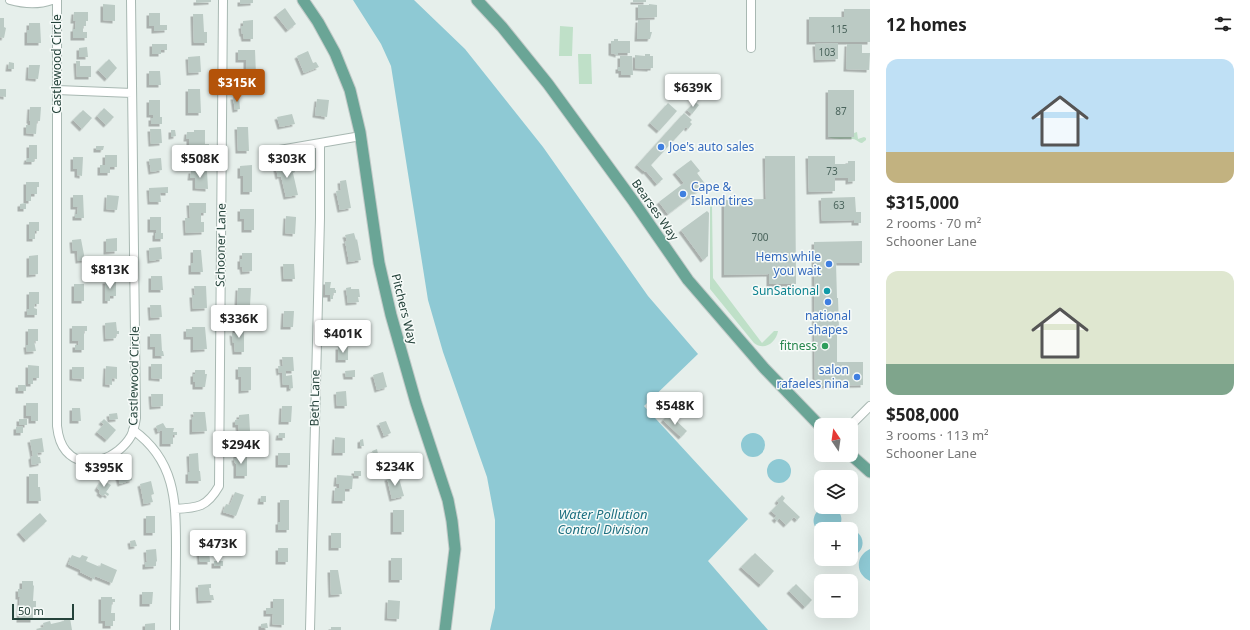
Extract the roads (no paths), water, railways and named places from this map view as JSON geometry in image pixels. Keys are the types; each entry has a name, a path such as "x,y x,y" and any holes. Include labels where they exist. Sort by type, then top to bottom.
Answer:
{"main road":[{"name":"Pitchers Way","path":"303,0 318,22 335,53 350,90 361,136 379,263 391,316 416,403 446,491 452,520 454,558 445,630"},
{"name":"Bearses Way","path":"477,0 502,27 548,84 634,202 688,280 764,368 814,420"},
{"path":"858,461 870,472"}],"street":[{"path":"10,0 21,3 43,3 52,0"},
{"name":"Castlewood Circle","path":"57,0 56,414 59,436 64,448 70,455 83,461 92,462 106,458 120,448 128,440 134,430 136,418 131,0"},
{"name":"Schooner Lane","path":"175,510 202,505 212,497 219,486 223,0"},
{"path":"751,0 751,48"},
{"path":"57,90 132,93"},
{"path":"268,152 361,136"},
{"name":"Beth Lane","path":"310,630 320,218 320,142"},
{"path":"858,418 870,406"},
{"path":"134,430 146,439 162,460 171,482 175,510 175,630"}],"water":[{"name":"Water Pollution Control Division","path":"353,0 414,0 465,49 543,147 648,296 698,354 644,406 748,519 708,561 768,630 490,630 495,608 495,520 487,477 443,352 428,300 391,66 381,44"},
{"path":"753,433 761,437 765,445 761,453 753,457 745,453 741,445 745,437"},
{"path":"779,459 787,463 791,471 787,479 779,483 771,479 767,471 771,463"},
{"path":"815,514 840,514 841,522 814,522"},
{"path":"858,533 861,536 862,541 858,553"},
{"path":"870,549 870,581 865,578 859,570 859,560 865,552"}],"place":[{"name":"Joe's auto sales","path":"661,147"},
{"name":"Cape & Island tires","path":"683,194"},
{"name":"Hems while you wait","path":"829,264"},
{"name":"SunSational","path":"827,291"},
{"name":"national shapes","path":"828,302"},
{"name":"fitness","path":"825,346"},
{"name":"salon rafaeles nina","path":"857,377"}]}
